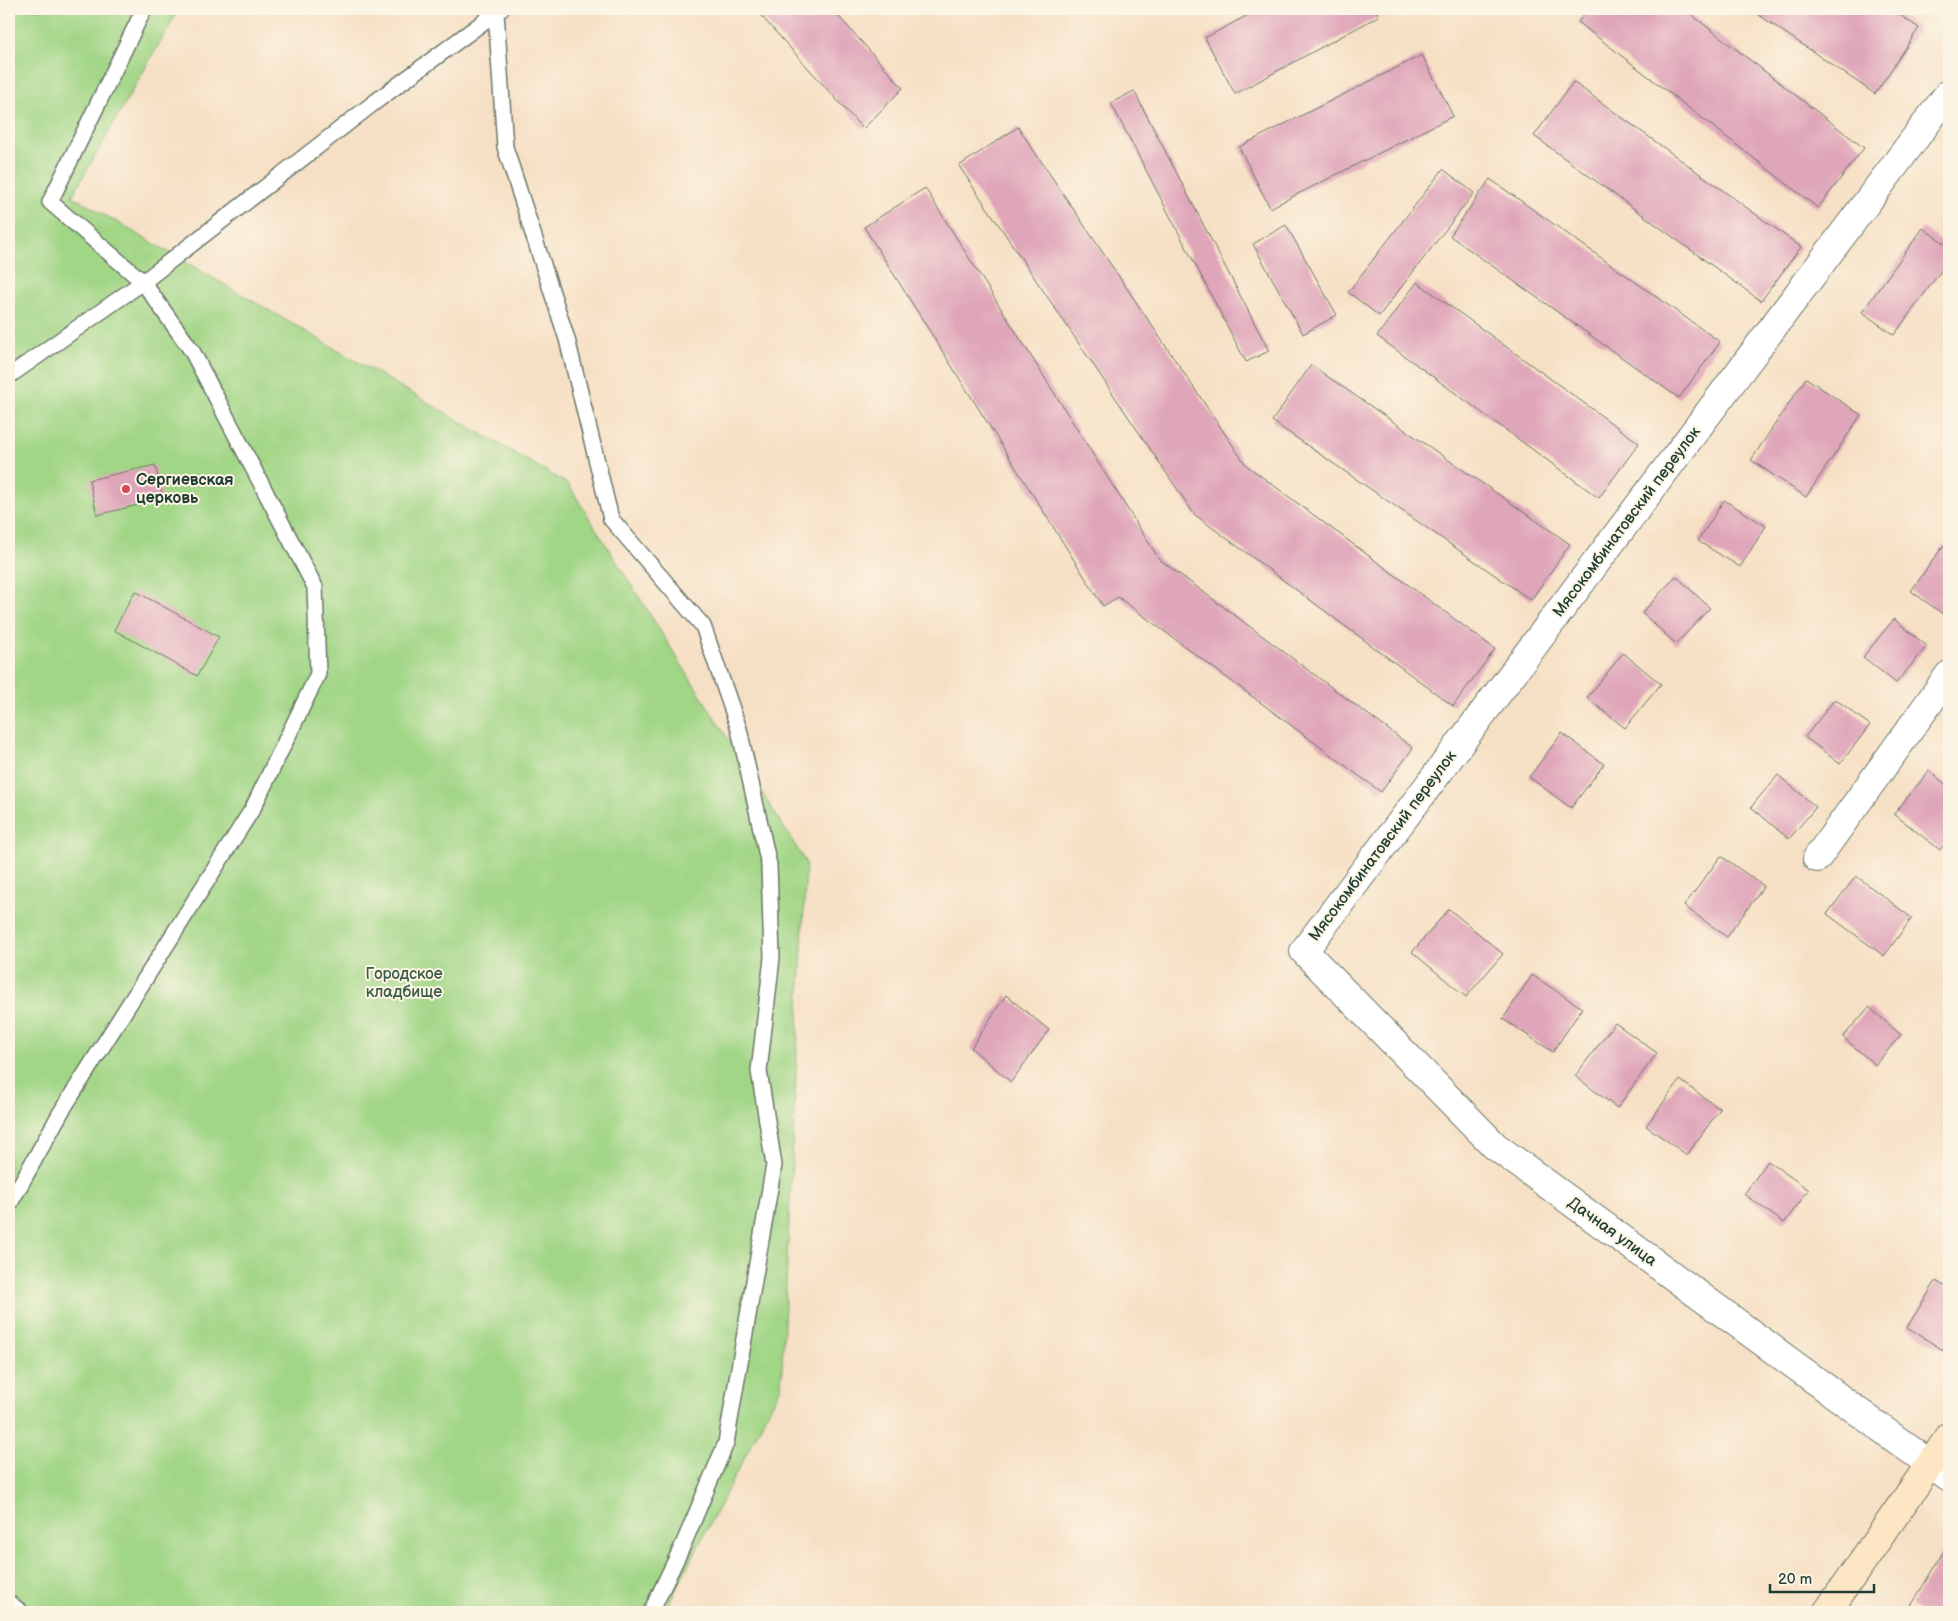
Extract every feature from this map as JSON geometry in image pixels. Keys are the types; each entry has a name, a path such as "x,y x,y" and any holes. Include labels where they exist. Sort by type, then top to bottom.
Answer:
{"street":[{"name":"Мясокомбинатовский переулок","path":"1304,951 1949,94"},
{"path":"1818,858 1949,675"},
{"name":"Дачная улица","path":"1304,951 1495,1146 1940,1471"},
{"path":"1827,1612 1940,1471 1949,1437"}],"lane":[{"path":"9,1205 61,1112 253,808 318,674 315,587 192,352 143,282 50,202 144,9"},
{"path":"9,376 143,282 375,102 498,11"},
{"path":"498,11 505,147 567,339 611,519 703,626 739,729 769,865 772,958 759,1071 774,1165 726,1443 651,1612"},
{"path":"9,1603 21,1612"}],"green space":[{"name":"Городское кладбище","path":"9,9 179,9 72,196 568,484 806,863 781,1387 664,1612 9,1612"}],"building":[{"path":"755,9 832,9 903,88 863,129"},
{"path":"1259,9 1375,9 1379,16 1235,94 1205,38"},
{"path":"1588,9 1684,9 1864,148 1818,208 1578,22"},
{"path":"1750,9 1891,9 1919,28 1875,94"},
{"path":"1422,55 1453,116 1270,208 1239,147"},
{"path":"1573,82 1801,247 1761,301 1534,136"},
{"path":"1134,91 1269,351 1246,362 1111,103"},
{"path":"1018,127 1246,465 1495,649 1453,706 1194,514 959,166"},
{"path":"1443,169 1474,193 1379,316 1348,292"},
{"path":"1949,174 1949,185 1944,181"},
{"path":"1490,179 1720,342 1679,398 1450,236"},
{"path":"925,188 1159,559 1413,748 1381,792 1118,597 1103,606 864,227"},
{"path":"1286,225 1337,315 1303,334 1253,244"},
{"path":"1923,228 1949,247 1949,260 1894,335 1862,312"},
{"path":"1417,282 1639,443 1599,498 1377,336"},
{"path":"1311,365 1570,544 1531,600 1272,421"},
{"path":"1806,378 1861,415 1806,497 1751,460"},
{"name":"Сергиевская церковь","path":"155,465 163,499 97,515 89,480"},
{"path":"1724,500 1766,526 1740,567 1698,541"},
{"path":"1944,545 1949,549 1949,614 1947,617 1911,591"},
{"path":"1676,576 1710,608 1676,644 1642,613"},
{"path":"135,591 219,637 197,676 114,630"},
{"path":"1894,619 1927,646 1896,683 1863,657"},
{"path":"1623,653 1661,684 1625,728 1587,698"},
{"path":"1835,699 1870,725 1840,764 1805,737"},
{"path":"1562,733 1604,764 1571,808 1529,777"},
{"path":"1929,771 1949,787 1949,839 1940,850 1894,814"},
{"path":"1778,775 1816,807 1789,839 1751,807"},
{"path":"1721,856 1764,886 1727,937 1684,906"},
{"path":"1856,876 1912,918 1884,956 1827,914"},
{"path":"1449,909 1503,954 1466,997 1412,952"},
{"path":"1532,975 1582,1008 1553,1052 1503,1019"},
{"path":"1006,995 1049,1030 1011,1082 971,1048"},
{"path":"1869,1007 1901,1035 1875,1065 1843,1037"},
{"path":"1615,1023 1657,1053 1617,1108 1575,1076"},
{"path":"1680,1080 1720,1109 1687,1155 1646,1126"},
{"path":"1768,1161 1809,1190 1784,1223 1744,1194"},
{"path":"1936,1281 1949,1289 1949,1354 1907,1327"},
{"path":"1946,1547 1949,1549 1949,1612 1921,1612 1911,1606"}],"place":[{"name":"Сергиевская церковь","path":"126,489"}]}
